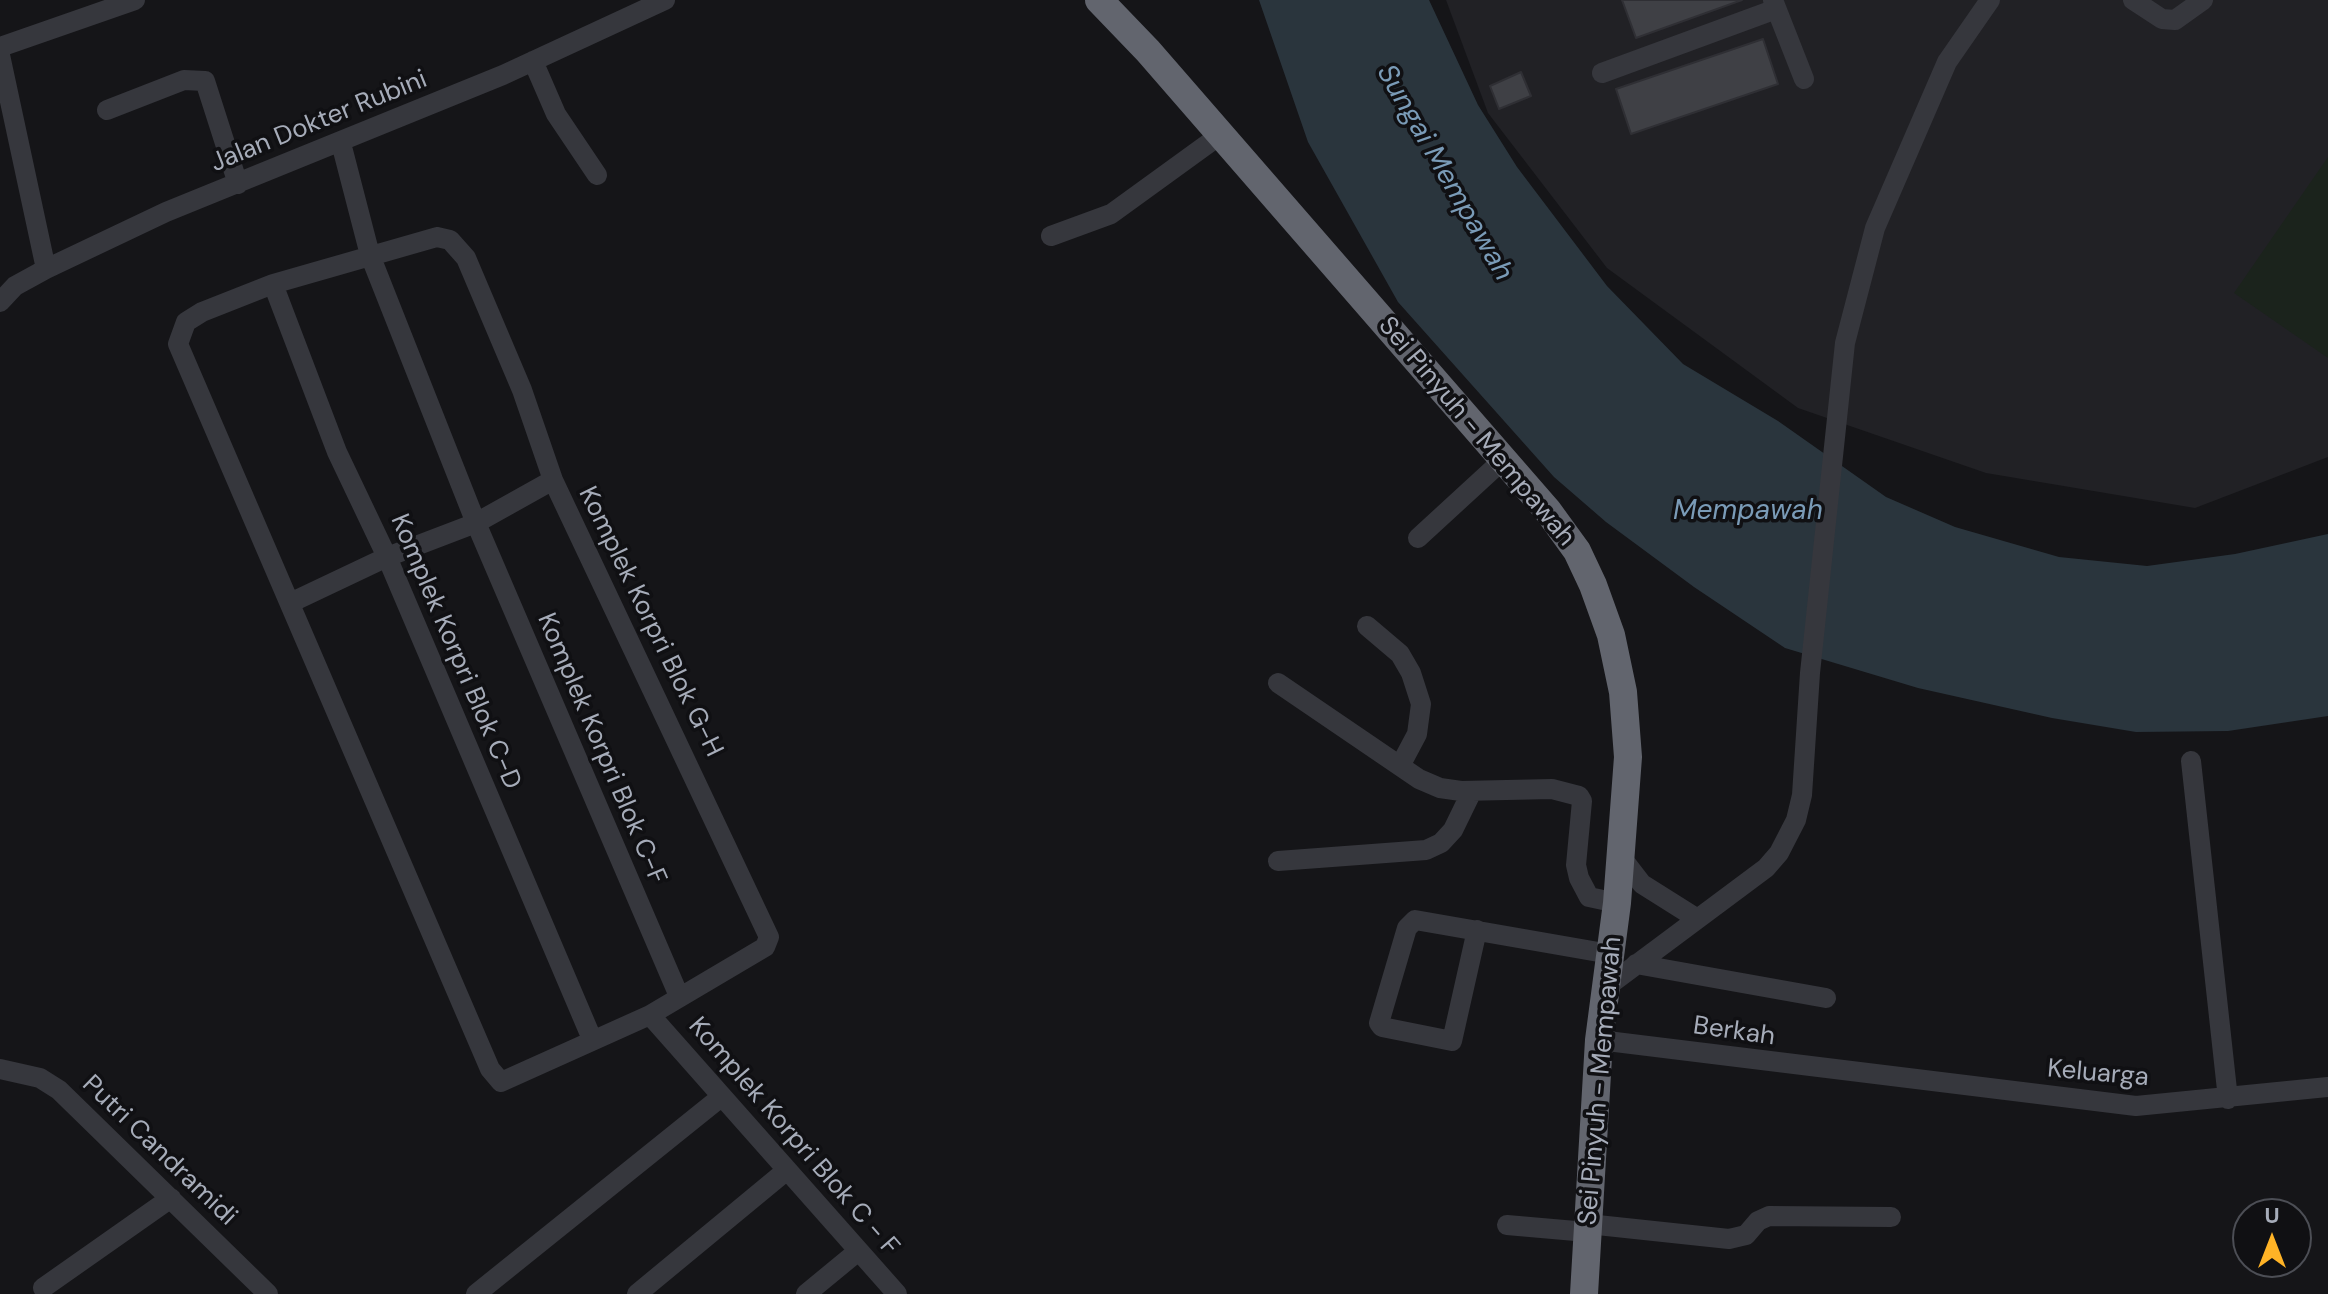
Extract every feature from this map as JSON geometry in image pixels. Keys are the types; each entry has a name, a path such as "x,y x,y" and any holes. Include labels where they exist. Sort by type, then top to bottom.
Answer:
{"highway":[{"name":"Sei Pinyuh - Mempawah","path":"1099,0 1504,459 1577,551 1611,635 1623,692 1628,757 1617,903 1623,959 1605,988 1599,1040 1584,1294"}],"street":[{"path":"0,47 135,0"},
{"name":"Jalan Dokter Rubini","path":"0,302 15,286 46,269 166,212 341,143 533,61 665,0"},
{"path":"1623,959 1696,918 1766,868 1788,838 1802,795 1810,673 1836,403 1845,343 1875,228 1947,62 1990,0"},
{"path":"2133,0 2162,19 2175,20 2203,0"},
{"path":"1602,73 1774,4 1804,79"},
{"path":"0,55 46,269"},
{"path":"533,61 556,114 597,175"},
{"path":"107,110 184,80 205,81 238,184"},
{"path":"1051,236 1111,214 1220,135"},
{"name":"Komplek Korpri Blok C-F","path":"341,143 367,239 476,523 679,996"},
{"name":"Komplek Korpri Blok G-H","path":"367,239 437,237 450,240 466,258 522,390 553,480 767,932 765,947 679,996"},
{"path":"367,239 273,284 202,312 186,322 178,344 496,1080 514,1079 592,1039 650,1015 679,996"},
{"name":"Komplek Korpri Blok C-D","path":"273,284 337,452 387,557 592,1039"},
{"path":"1418,538 1504,459"},
{"path":"290,603 387,557 476,523 553,480"},
{"path":"1367,626 1400,654 1419,696 1417,734 1400,766"},
{"path":"1278,683 1400,766 1440,788 1472,791 1552,789 1579,796 1582,801 1576,865 1579,878 1589,897 1617,903"},
{"path":"2191,761 2228,1099"},
{"path":"1278,861 1426,850 1441,843 1453,830 1472,791"},
{"path":"1622,858 1642,884 1696,918"},
{"path":"1477,930 1452,1041 1382,1027 1379,1023 1410,923 1415,920 1477,930 1826,998"},
{"name":"Komplek Korpri Blok C - F","path":"650,1015 897,1294"},
{"name":"Berkah","path":"1599,1040 1863,1075"},
{"name":"Putri Candramidi","path":"0,1069 40,1078 59,1090 268,1294"},
{"name":"Keluarga","path":"1863,1075 2136,1106 2328,1087"},
{"path":"476,1294 721,1097"},
{"path":"637,1294 787,1170"},
{"path":"43,1288 171,1198"},
{"path":"1507,1225 1729,1239 1746,1235 1758,1221 1769,1216 1891,1217"},
{"path":"806,1294 857,1252"}],"shaded area":[{"path":"1446,0 2328,0 2328,457 2195,508 1986,473 1798,408 1607,268 1488,113"},
{"path":"2328,157 2328,358 2234,293"}],"water":[{"name":"Mempawah","path":"1259,0 1429,0 1478,105 1517,167 1607,286 1683,364 1778,421 1886,497 1955,527 2059,557 2147,566 2235,554 2328,534 2328,716 2228,731 2136,732 2052,718 1918,688 1785,648 1694,587 1606,522 1554,477 1398,302 1308,142"}],"building":[{"path":"1622,0 1742,0 1636,38"},
{"path":"1763,39 1778,84 1631,134 1616,89"},
{"path":"1521,72 1531,96 1499,109 1490,86"}],"water label":[{"name":"Sungai Mempawah","path":"1444,173"}]}
